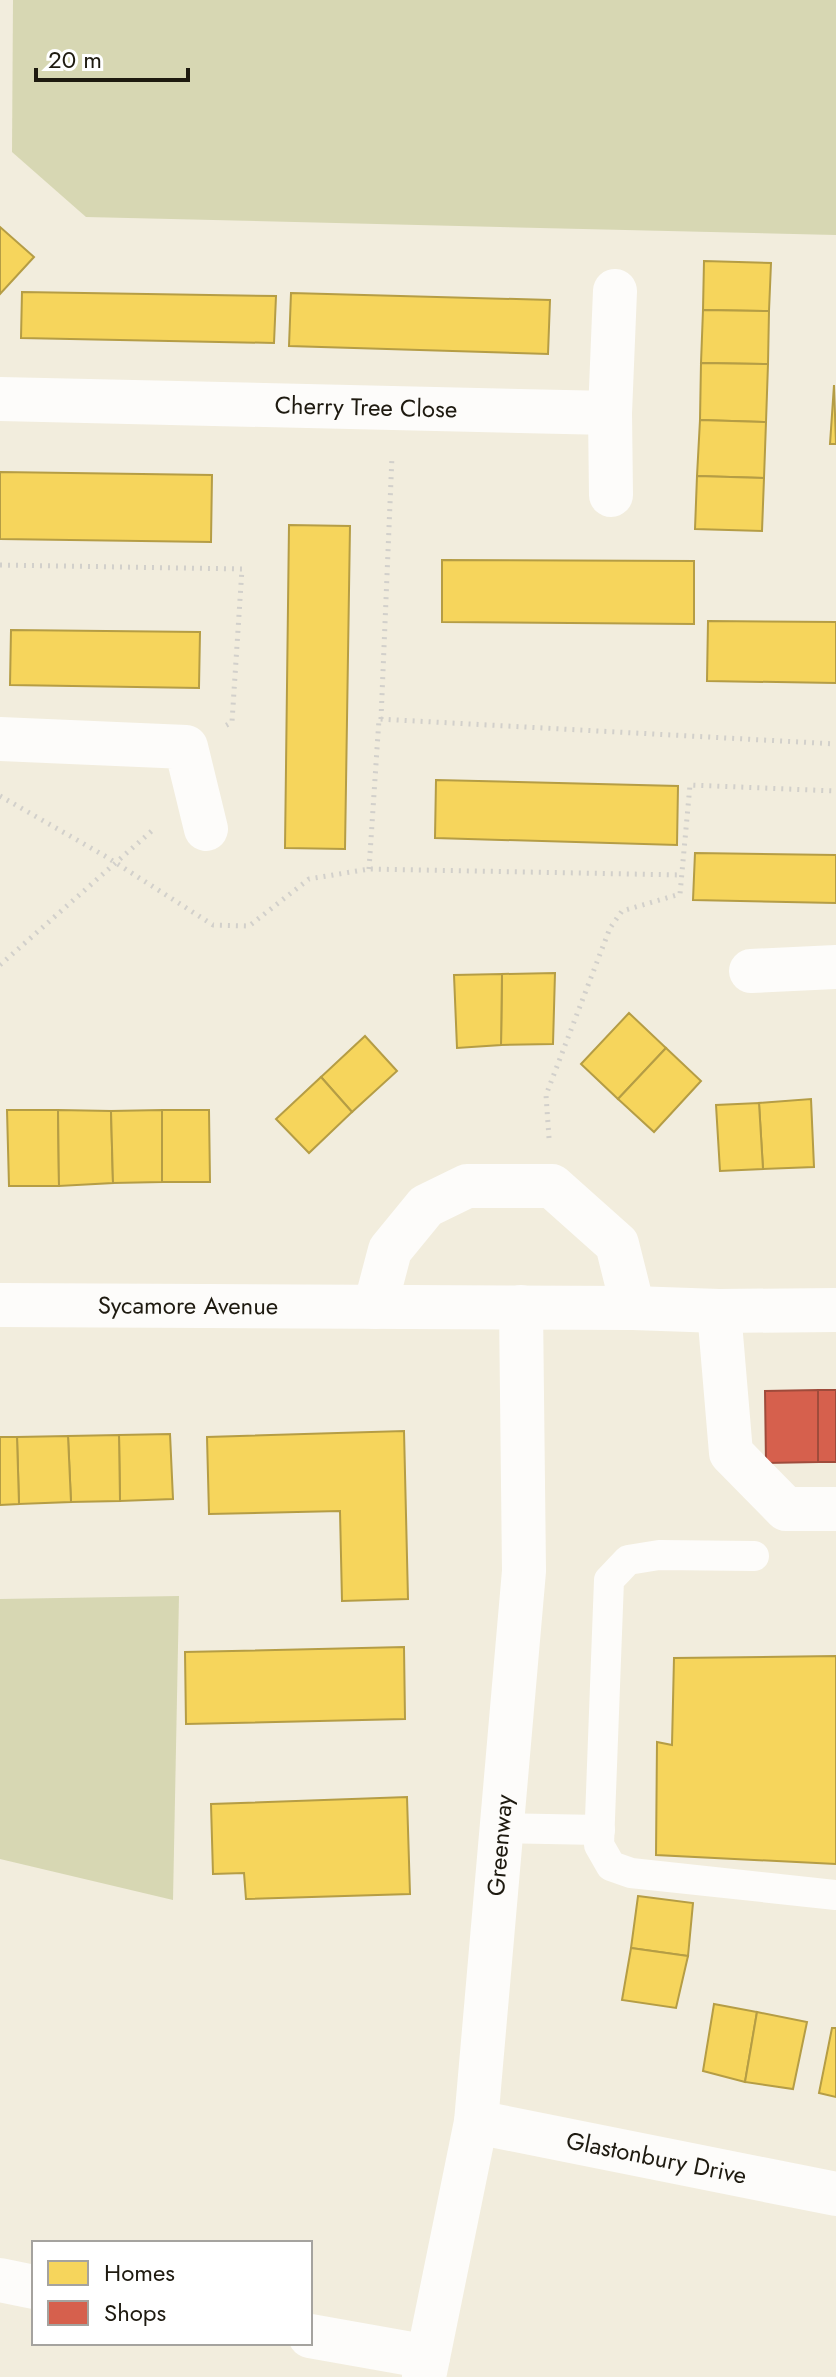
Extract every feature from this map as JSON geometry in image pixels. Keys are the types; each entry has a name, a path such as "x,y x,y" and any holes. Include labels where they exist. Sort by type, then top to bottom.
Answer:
{"street":[{"path":"611,495 610,413 615,291"},
{"name":"Cherry Tree Close","path":"0,399 610,413"},
{"path":"0,739 186,747 205,825"},
{"path":"751,971 836,967"},
{"path":"375,1307 390,1250 426,1206 467,1186 552,1186 617,1244 633,1308"},
{"name":"Sycamore Avenue","path":"0,1305 836,1310"},
{"name":"Greenway","path":"426,2367 476,2122 524,1571 521,1307"},
{"path":"719,1311 731,1453 786,1509 836,1509"},
{"name":"Glastonbury Drive","path":"476,2122 836,2194"},
{"path":"0,2280 32,2287"},
{"path":"312,2337 426,2367"}],"lane":[{"path":"754,1556 659,1555 628,1560 609,1580 599,1845 611,1866 631,1873 836,1895"},
{"path":"501,1828 600,1830"}],"path":[{"path":"369,869 381,719 394,408"},
{"path":"0,565 242,569 232,722 186,747"},
{"path":"381,719 836,744"},
{"path":"552,1186 546,1095 610,928 622,911 680,894 690,785 836,791"},
{"path":"0,796 213,925 249,926 309,879 369,869 682,875"},
{"path":"0,965 153,829 205,825"}],"green space":[{"path":"13,0 836,0 836,235 86,217 12,152"},
{"path":"179,1596 173,1900 0,1859 0,1599"}],"building: Homes":[{"path":"0,227 34,257 0,294"},
{"path":"704,261 771,263 769,311 703,310"},
{"path":"22,292 276,296 274,343 21,338"},
{"path":"291,293 550,300 548,354 289,346"},
{"path":"703,310 769,311 768,364 701,363"},
{"path":"701,363 768,364 766,422 700,420"},
{"path":"834,385 836,444 830,444"},
{"path":"700,420 766,422 764,478 697,476"},
{"path":"0,472 212,475 211,542 0,539"},
{"path":"697,476 764,478 762,531 695,529"},
{"path":"289,525 350,526 345,849 285,848"},
{"path":"442,560 694,561 694,624 442,622"},
{"path":"708,621 836,622 836,683 707,681"},
{"path":"11,630 200,632 199,688 10,685"},
{"path":"436,780 678,786 677,845 435,838"},
{"path":"695,853 836,855 836,903 693,900"},
{"path":"555,973 553,1044 501,1045 502,974"},
{"path":"502,974 501,1045 457,1048 454,975"},
{"path":"629,1013 666,1048 618,1099 581,1064"},
{"path":"365,1036 397,1071 352,1112 321,1077"},
{"path":"666,1048 701,1081 654,1132 618,1099"},
{"path":"321,1077 352,1112 309,1153 276,1119"},
{"path":"811,1099 814,1167 763,1169 759,1103"},
{"path":"759,1103 763,1169 720,1171 716,1105"},
{"path":"7,1110 58,1110 59,1186 9,1186"},
{"path":"58,1110 111,1111 113,1183 59,1186"},
{"path":"162,1110 162,1182 113,1183 111,1111"},
{"path":"162,1110 209,1110 210,1182 162,1182"},
{"path":"404,1431 408,1599 342,1601 340,1511 209,1514 207,1437"},
{"path":"170,1434 173,1499 120,1501 119,1435"},
{"path":"119,1435 120,1501 71,1502 68,1436"},
{"path":"68,1436 71,1502 19,1504 17,1437"},
{"path":"0,1437 17,1437 19,1504 0,1505"},
{"path":"404,1647 405,1719 186,1724 185,1652"},
{"path":"836,1656 836,1864 656,1855 657,1742 672,1745 674,1658"},
{"path":"407,1797 410,1894 246,1899 244,1873 213,1874 211,1804"},
{"path":"638,1896 693,1903 688,1956 631,1948"},
{"path":"631,1948 688,1956 676,2008 622,2000"},
{"path":"714,2004 757,2012 745,2082 703,2071"},
{"path":"757,2012 807,2022 793,2089 745,2082"},
{"path":"832,2028 836,2028 836,2097 819,2093"}],"building: Shops":[{"path":"818,1390 836,1390 836,1462 818,1462"},
{"path":"818,1390 818,1462 766,1463 765,1391"}]}
